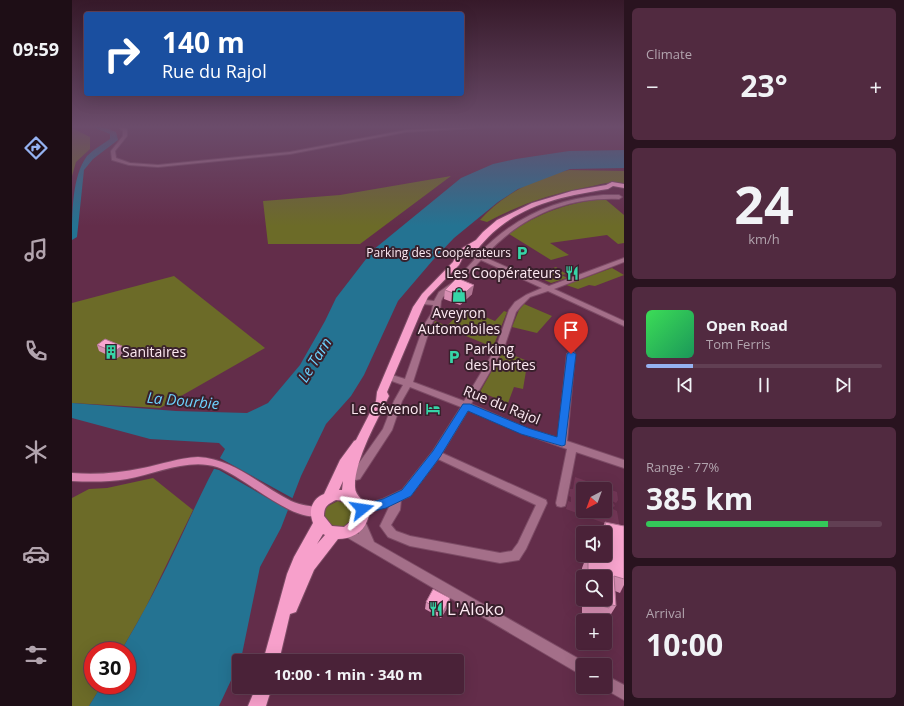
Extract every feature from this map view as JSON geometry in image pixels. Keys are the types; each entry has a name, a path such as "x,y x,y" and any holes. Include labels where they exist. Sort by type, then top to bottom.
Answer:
{"main road":[{"path":"617,192 612,184 624,186"},
{"path":"381,401 382,392 418,307 456,263 477,242 499,223 521,210 544,200 580,192 617,192"},
{"path":"416,314 426,302 431,291"},
{"path":"75,478 117,477 183,462 207,461 223,466 300,510 318,518 326,530 341,532 355,528 361,516 348,488 349,480 362,440 381,401 387,393 400,351"},
{"path":"330,496 344,463 362,440"},
{"path":"272,654 300,560 317,531 321,502 330,496 344,495 352,498"},
{"path":"279,654 292,604 308,566 341,532"},
{"path":"257,706 261,694"},
{"path":"265,706 268,694"}],"street":[{"path":"117,160 130,164 154,167 218,160"},
{"path":"356,476 387,430 398,401 408,383 426,332 426,324 436,311 437,303 441,294 457,282 501,237 523,221 559,205 581,198 617,192"},
{"path":"467,253 480,257 624,324"},
{"path":"369,543 361,516 406,493 436,454 500,348 512,312 518,304 528,296 624,260"},
{"path":"426,302 437,303"},
{"path":"562,442 571,354"},
{"name":"Rue du Rajol","path":"392,378 466,406 525,431 562,442 624,464"},
{"path":"561,503 572,446"},
{"path":"395,499 397,503 394,512 385,526 392,534 410,541 500,558 515,556 522,546 542,503 436,454"},
{"path":"341,532 369,543 576,665"},
{"path":"612,686 624,692"}],"shaded area":[{"path":"72,160 78,160 76,162 72,176"},
{"path":"569,170 624,171 624,184 606,183 561,193 536,200 487,222 480,220 498,203 520,188 545,177"},
{"path":"451,176 360,244 268,244 263,201 340,195"},
{"path":"605,199 624,215 624,243 618,244 607,235 550,243 569,255 551,260 509,234 543,214 566,206"},
{"path":"556,267 566,274 562,275 567,278 551,283 534,275"},
{"path":"612,268 624,275 595,286 589,285 578,289 566,285"},
{"path":"174,276 265,348 160,408 72,403 72,303"},
{"path":"524,304 552,316 537,333 512,327 519,310"},
{"path":"464,308 495,321 504,311 507,312 493,347 434,323 435,321 447,326"},
{"path":"503,351 525,360 524,364 527,365 523,389 514,387 508,403 480,392"},
{"path":"575,477 589,482 576,482 576,513 566,509 568,501 571,502 571,497 569,496 570,489 573,489"},
{"path":"153,478 193,510 145,609 126,642 84,642 84,694 96,694 89,706 72,706 72,498 89,489 107,488"},
{"path":"612,490 617,492 618,500 616,503 612,501"},
{"path":"338,501 351,506 355,514 353,521 348,525 333,526 327,522 324,516 326,507"},
{"path":"612,508 617,511 620,529 590,518 612,518"}],"water":[{"name":"Le Tarn","path":"512,160 624,160 624,168 570,169 518,189 498,202 454,238 398,301 364,375 351,396 326,424 301,476 281,528 260,567 242,654 232,654 232,678 219,706 89,706 96,694 136,694 136,642 126,642 160,580 225,449 219,443 150,439 72,418 72,403 176,411 247,413 268,403 300,365 336,298 373,250 461,178 493,164"}],"pier":[{"path":"218,457 294,499 290,511 219,470 211,468"}],"building":[{"path":"457,278 474,285 461,296 445,290"},
{"path":"105,339 122,346 114,352 97,345"},
{"path":"605,522 624,526 624,579 614,576 616,606 612,605 612,570 588,570 588,562 612,562 612,526 605,526"},
{"path":"433,589 450,598 443,612 426,602"}],"waterway":[{"name":"La Dourbie","path":"72,237 80,170 88,160"}],"place":[{"name":"Parking des Coopérateurs","path":"522,253"},
{"name":"Les Coopérateurs","path":"572,273"},
{"name":"Aveyron Automobiles","path":"459,295"},
{"name":"Sanitaires","path":"111,352"},
{"name":"Parking des Hortes","path":"454,357"},
{"name":"Le Cévenol","path":"433,409"},
{"name":"L'Aloko","path":"436,609"}],"route":[{"path":"362,509 386,503 401,497 406,493 436,454 466,406 525,431 562,442 571,354"}]}
